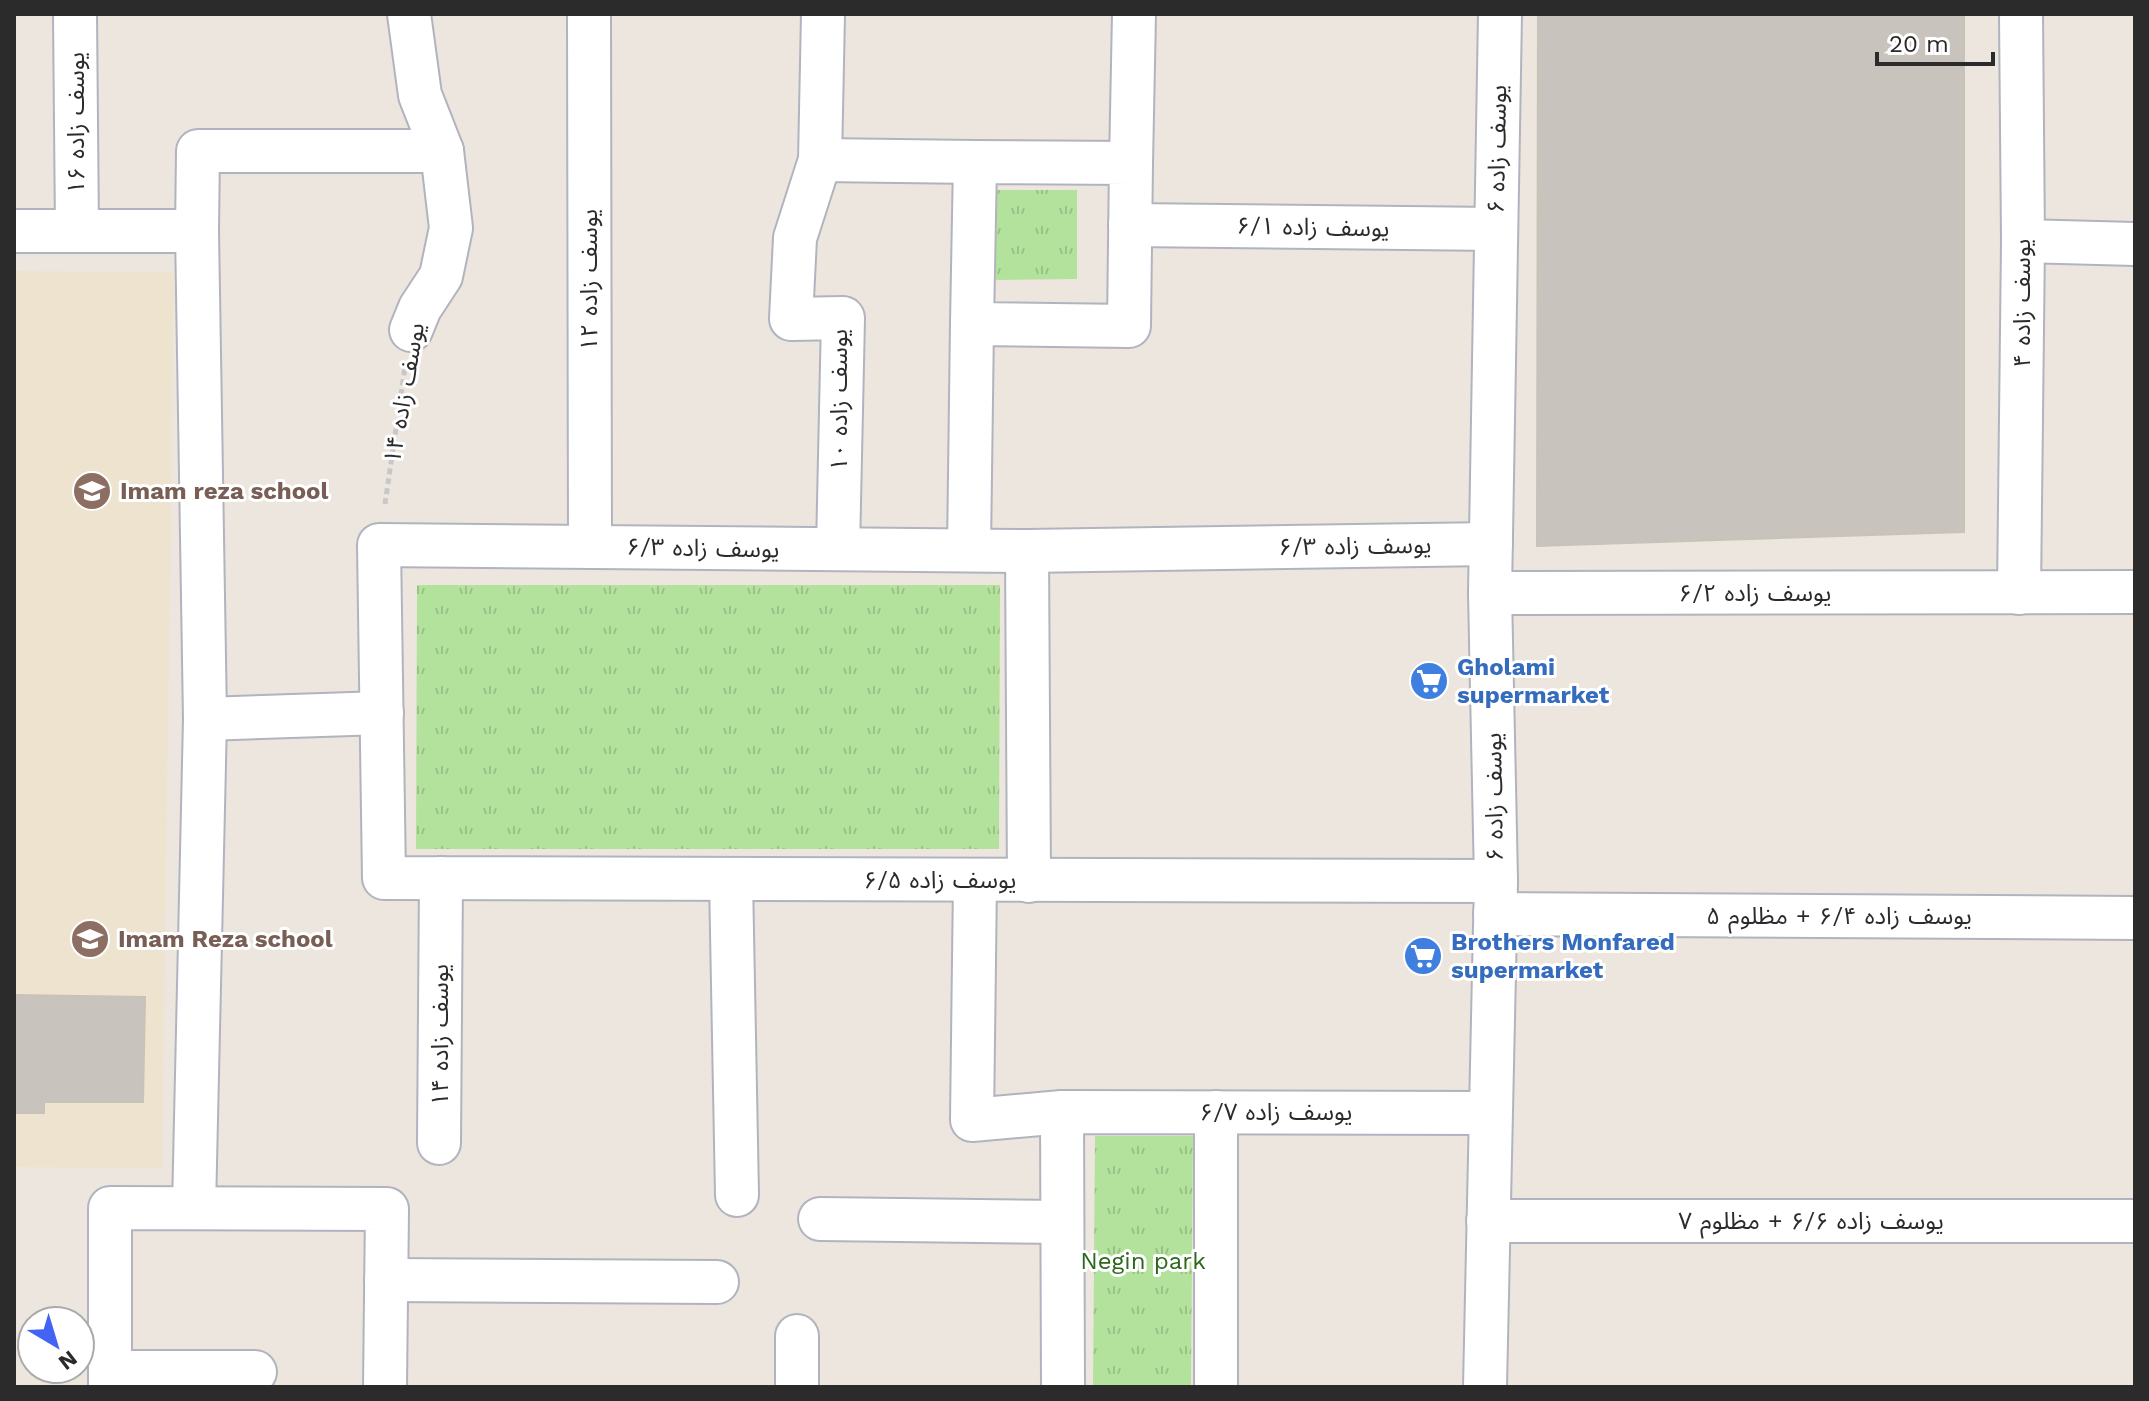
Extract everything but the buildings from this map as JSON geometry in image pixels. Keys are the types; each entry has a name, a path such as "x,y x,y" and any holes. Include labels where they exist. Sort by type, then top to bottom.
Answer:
{"street":[{"name":"یوسف زاده ۱۶","path":"75,14 77,231"},
{"name":"یوسف زاده ۱۴","path":"409,14 420,95 442,151 451,228 441,276 420,308 411,330"},
{"name":"یوسف زاده ۱۲","path":"589,14 590,547"},
{"name":"یوسف زاده ۱۰","path":"823,14 820,160 795,238 791,319 843,318 838,549"},
{"path":"972,324 1129,326 1134,14"},
{"name":"یوسف زاده ۶","path":"1485,1387 1496,898 1490,593 1500,14"},
{"name":"یوسف زاده ۴","path":"2019,593 2023,241 2021,14"},
{"path":"194,1208 205,719 198,151 442,151"},
{"path":"820,160 1131,163"},
{"path":"969,550 975,162"},
{"name":"یوسف زاده ۶/۱","path":"1130,225 1496,229"},
{"path":"14,231 197,231"},
{"path":"2023,241 2135,244"},
{"name":"یوسف زاده ۶/۳","path":"379,545 1027,551 1491,544"},
{"path":"205,719 382,713 379,545"},
{"path":"1027,551 1029,881"},
{"name":"یوسف زاده ۶/۲","path":"1490,593 2135,592"},
{"name":"یوسف زاده ۶/۵","path":"382,713 384,878 1029,881 1496,898"},
{"name":"یوسف زاده ۱۴","path":"439,1143 441,878"},
{"path":"731,879 737,1195"},
{"name":"یوسف زاده ۶/۷","path":"975,881 972,1120 1062,1112 1490,1113"},
{"name":"یوسف زاده ۶/۴ + مظلوم ۵","path":"1496,898 2135,918"},
{"path":"1062,1112 1063,1387"},
{"path":"1216,1112 1216,1387"},
{"path":"255,1372 110,1379 110,1208 387,1209 385,1387"},
{"path":"820,1219 1062,1222"},
{"name":"یوسف زاده ۶/۶ + مظلوم ۷","path":"1488,1221 2135,1221"},
{"path":"386,1280 717,1282"},
{"path":"797,1336 797,1387"}],"path":[{"name":"یوسف زاده ۱۴","path":"379,545 411,330"}],"shaded area":[{"path":"14,271 174,272 162,1168 14,1167"}],"green space":[{"path":"996,190 1077,190 1077,279 996,280"},
{"path":"417,585 1000,585 999,849 416,849"},
{"name":"Negin park","path":"1095,1136 1193,1136 1191,1387 1093,1387"}],"place":[{"name":"Imam reza school","path":"92,491"},
{"name":"Gholami supermarket","path":"1429,681"},
{"name":"Imam Reza school","path":"90,939"},
{"name":"Brothers Monfared supermarket","path":"1423,956"}]}
